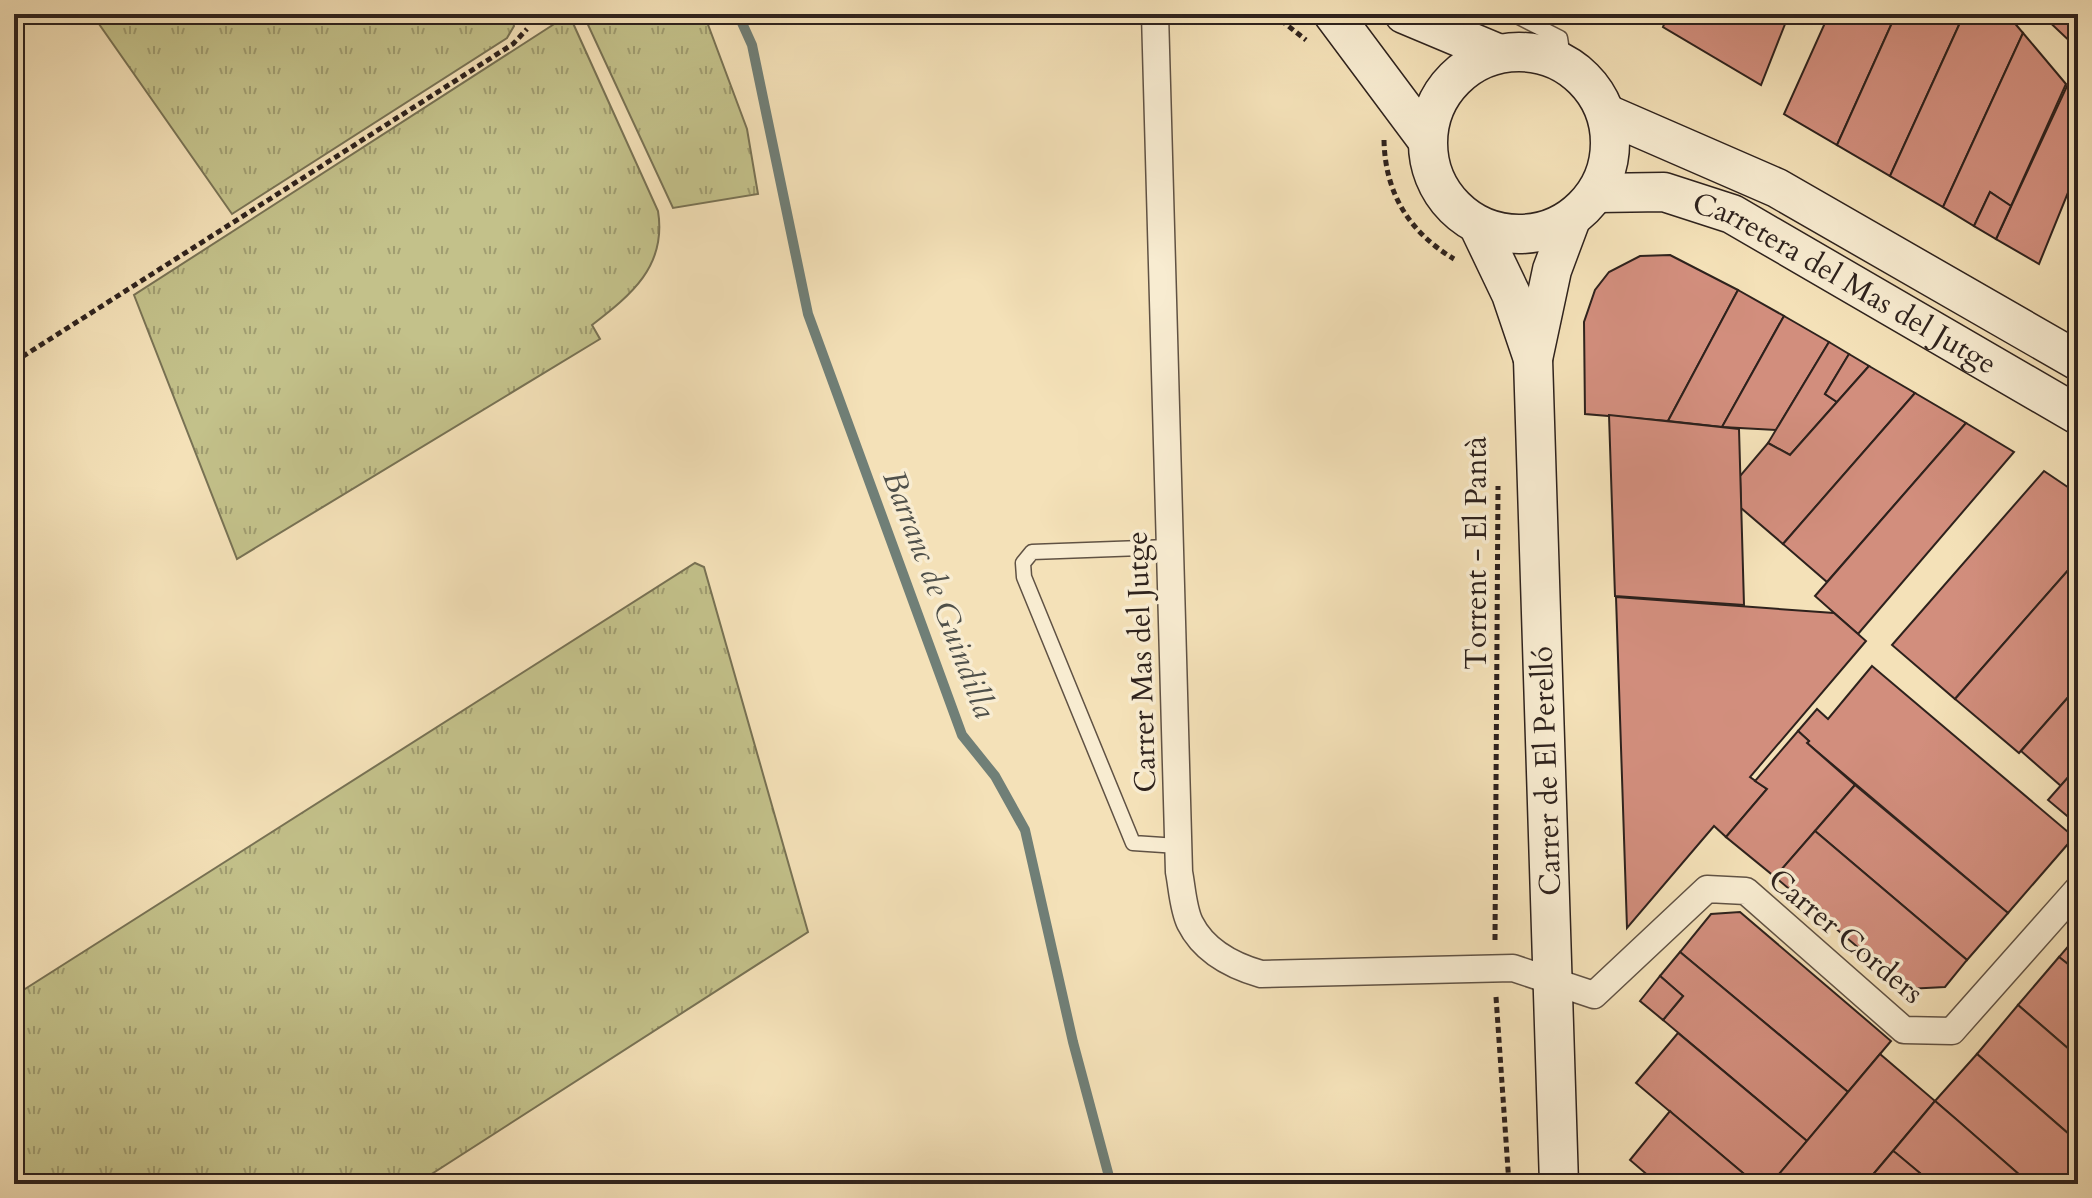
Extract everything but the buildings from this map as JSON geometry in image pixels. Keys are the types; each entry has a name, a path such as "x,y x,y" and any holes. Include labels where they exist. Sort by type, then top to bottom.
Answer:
{"street":[{"name":"Carrer Mas del Jutge","path":"1155,14 1178,846 1179,872 1189,922 1210,947 1233,966 1261,974 1513,968 1553,983"},
{"path":"1404,14 1497,53"},
{"path":"1321,28 1346,27 1427,140"},
{"path":"1533,359 1552,270 1584,206 1608,168 1611,141 1607,114 1590,84 1564,63 1531,51 1497,53 1469,66 1447,85 1432,111 1427,140 1433,174 1451,204 1478,225 1520,234 1541,232 1584,206"},
{"name":"Carretera del Mas del Jutge","path":"1607,114 1777,188 2078,361"},
{"name":"Carretera del Mas del Jutge","path":"1584,206 1664,192 1732,214 2078,415"},
{"path":"1478,225 1511,294 1533,359"},
{"name":"Carrer de El Perelló","path":"1533,359 1559,1184"},
{"name":"Carrer Corders","path":"1553,983 1594,995 1707,889 1746,891 1904,1030 1952,1031 2078,889"}],"lane":[{"path":"1513,14 1560,38 1564,63"},
{"path":"1169,547 1032,552 1023,563 1024,577 1133,843 1178,846"}],"path":[{"path":"1273,14 1321,28"},
{"path":"14,362 513,44 527,29"},
{"path":"1383,130 1390,184 1402,212 1432,246 1466,267"},
{"name":"Torrent - El Pantà","path":"1498,476 1494,968 1509,1184"}],"green space":[{"path":"92,14 511,14 514,26 507,38 232,214"},
{"path":"583,14 704,14 747,129 758,194 673,208"},
{"path":"562,19 572,21 658,211 657,248 643,277 620,302 592,325 600,339 237,559 134,295"},
{"path":"695,563 704,567 808,932 416,1184 16,1184 14,996"}],"waterway":[{"name":"Barranc de Guindilla","path":"738,14 752,45 808,314 962,735 995,776 1025,830 1073,1042 1111,1184"}]}
